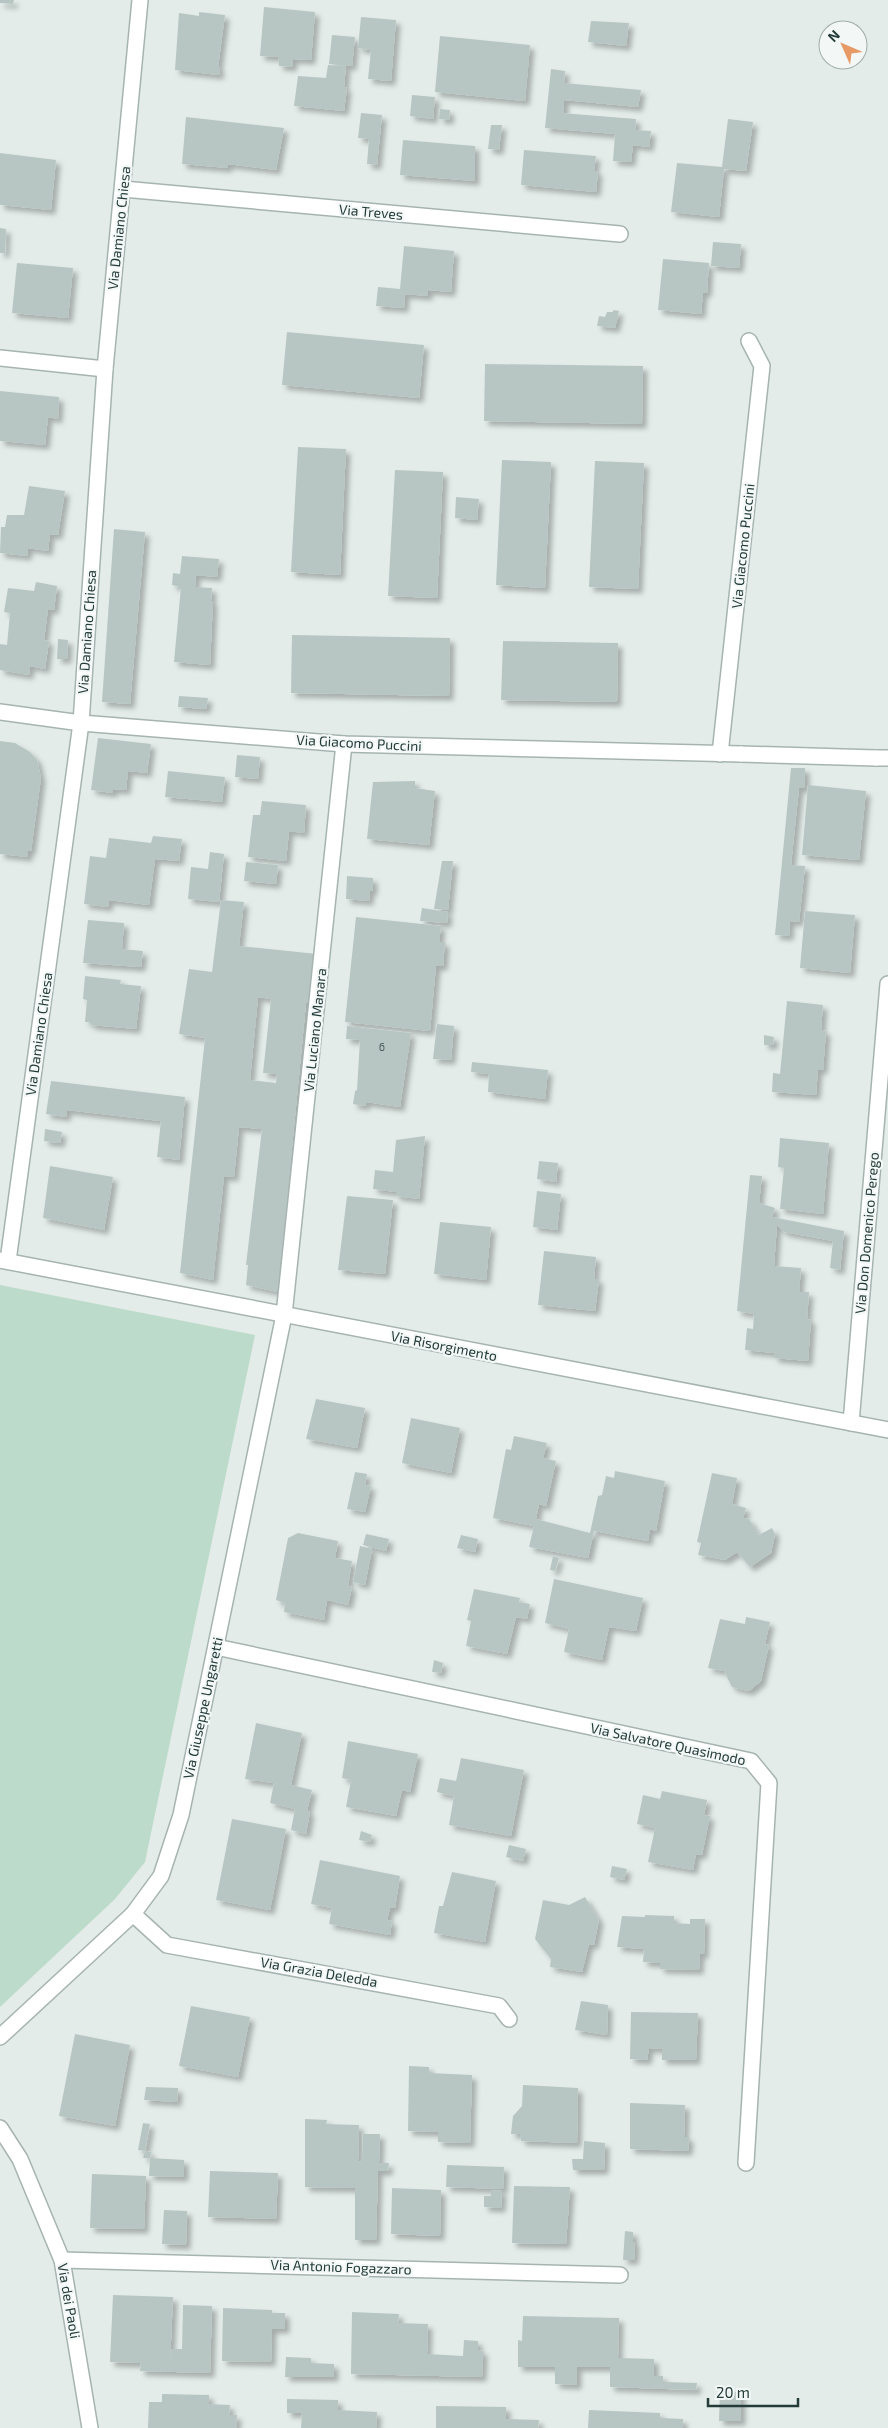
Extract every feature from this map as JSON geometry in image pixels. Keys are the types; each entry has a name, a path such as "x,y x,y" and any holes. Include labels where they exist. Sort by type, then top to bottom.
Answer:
{"street":[{"name":"Via Damiano Chiesa","path":"4,1261 82,723 105,369 140,0"},
{"name":"Via Treves","path":"123,189 620,234"},
{"name":"Via Giacomo Puccini","path":"720,754 762,366 749,341"},
{"path":"0,358 105,369"},
{"name":"Via Giacomo Puccini","path":"0,712 82,723 344,744 882,758"},
{"name":"Via Luciano Manara","path":"284,1315 344,744"},
{"name":"Via Don Domenico Perego","path":"851,1423 888,984"},
{"name":"Via Risorgimento","path":"4,1261 888,1430"},
{"name":"Via Giuseppe Ungaretti","path":"0,2037 133,1914 161,1876 180,1816 284,1315"},
{"name":"Via Salvatore Quasimodo","path":"216,1647 751,1761 769,1783 746,2163"},
{"name":"Via Grazia Deledda","path":"133,1914 167,1944 499,2006 509,2019"},
{"name":"Via dei Paoli","path":"0,2128 20,2159 62,2260 90,2428"},
{"name":"Via Antonio Fogazzaro","path":"62,2260 620,2275"}],"green space":[{"path":"0,1285 255,1335 145,1862 115,1899 0,2007"}],"building":[{"path":"0,0 14,0 13,4 0,3"},
{"path":"264,7 315,12 311,60 293,59 292,67 279,66 278,57 260,56"},
{"path":"199,12 225,15 218,67 220,68 219,75 175,70 179,13 199,16"},
{"path":"361,17 396,20 391,81 368,79 371,50 358,48"},
{"path":"591,21 629,23 626,46 588,42"},
{"path":"332,35 355,37 352,66 329,64"},
{"path":"440,36 530,45 525,101 435,92"},
{"path":"328,65 346,66 344,87 347,88 344,111 294,106 298,76 326,78"},
{"path":"551,69 565,71 564,83 641,90 638,107 564,100 564,112 561,113 636,119 635,130 651,131 649,147 633,145 631,162 613,161 615,134 545,128"},
{"path":"412,95 435,97 433,119 410,116"},
{"path":"440,109 450,110 449,120 439,119"},
{"path":"361,113 382,115 377,165 367,164 369,139 358,138"},
{"path":"186,117 284,128 276,170 228,164 228,168 182,164"},
{"path":"728,119 753,122 746,171 724,169 719,217 671,212 677,163 722,167"},
{"path":"491,125 502,125 499,150 488,149"},
{"path":"403,140 475,146 475,181 400,175"},
{"path":"524,150 596,156 594,171 598,171 596,192 521,185"},
{"path":"0,153 56,160 51,210 0,205"},
{"path":"0,228 6,229 5,253 0,253"},
{"path":"713,242 741,244 739,268 711,266"},
{"path":"404,246 454,251 451,292 428,290 428,296 405,294 404,308 376,306 378,287 400,289"},
{"path":"663,259 709,263 707,293 703,292 701,314 658,310"},
{"path":"17,263 73,268 68,318 12,313"},
{"path":"613,310 619,311 615,328 597,326 599,316 605,317 607,312 613,312"},
{"path":"287,332 424,345 419,398 282,385"},
{"path":"485,364 643,366 642,424 484,421"},
{"path":"0,391 59,397 58,419 48,417 45,445 0,441"},
{"path":"298,447 346,449 340,575 291,572"},
{"path":"502,460 551,462 545,588 496,585"},
{"path":"595,461 644,463 638,589 589,587"},
{"path":"395,470 443,472 437,598 388,596"},
{"path":"29,486 65,491 58,535 50,534 48,551 28,548 27,556 0,553 1,527 5,527 7,515 24,515"},
{"path":"456,497 479,499 477,520 455,518"},
{"path":"114,529 145,532 130,704 102,702"},
{"path":"182,556 219,559 217,577 196,575 195,587 212,588 210,665 174,662 181,587 172,585 173,573 180,574"},
{"path":"36,582 57,586 54,610 48,609 44,640 49,641 45,669 30,666 29,675 0,670 0,644 7,645 10,613 4,612 8,588 34,591"},
{"path":"292,635 450,638 449,696 291,693"},
{"path":"58,639 68,640 67,659 57,659"},
{"path":"503,641 618,643 617,702 501,700"},
{"path":"179,696 208,698 206,709 178,707"},
{"path":"98,738 151,744 147,773 128,771 126,790 113,789 113,793 91,790"},
{"path":"0,741 15,743 30,752 37,760 41,778 31,851 28,850 28,857 0,854"},
{"path":"237,755 260,757 258,779 235,777"},
{"path":"791,768 805,768 805,788 799,788 791,865 805,866 799,922 790,921 789,936 775,935"},
{"path":"168,771 225,777 222,802 165,797"},
{"path":"415,781 415,788 435,791 429,845 367,839 373,782"},
{"path":"808,785 866,791 859,860 802,855"},
{"path":"262,801 306,805 304,833 289,831 286,861 248,857 253,815 260,815"},
{"path":"153,836 182,839 179,861 155,859 149,905 109,900 108,907 84,904 90,856 106,858 109,838 151,843"},
{"path":"210,852 224,854 219,902 188,899 191,867 208,869"},
{"path":"442,861 453,861 448,910 434,909"},
{"path":"246,862 278,865 276,884 244,881"},
{"path":"347,876 373,878 373,891 370,890 369,901 346,899"},
{"path":"221,900 244,902 239,946 317,954 312,1003 306,1003 278,1292 246,1285 248,1265 246,1265 262,1129 239,1127 234,1177 224,1176 213,1280 180,1273 205,1038 179,1034 189,969 212,972","holes":["258,997 271,999 263,1073 277,1074 276,1083 250,1080"]},
{"path":"422,908 448,912 447,923 420,921"},
{"path":"805,911 855,915 850,973 800,968"},
{"path":"356,917 441,926 439,942 445,942 443,966 436,966 430,1031 345,1022"},
{"path":"88,920 124,923 122,949 143,951 141,967 83,963"},
{"path":"85,976 121,980 120,984 141,986 136,1029 91,1025 90,1022 85,1022 87,1000 83,999"},
{"path":"787,1001 823,1005 821,1030 826,1031 823,1070 818,1069 816,1095 772,1092 773,1073 780,1074"},
{"path":"437,1024 454,1026 451,1060 433,1059"},
{"path":"347,1026 411,1033 400,1107 366,1102 365,1106 353,1104 355,1091 357,1090 360,1040 346,1039"},
{"path":"764,1035 774,1037 773,1045 764,1045"},
{"path":"472,1062 548,1070 545,1099 488,1092 489,1074 471,1072"},
{"path":"51,1081 185,1097 179,1160 157,1157 161,1121 67,1110 66,1117 46,1114"},
{"path":"45,1129 62,1132 60,1143 44,1141"},
{"path":"425,1136 419,1199 396,1196 396,1192 373,1189 375,1170 393,1172 396,1140"},
{"path":"780,1138 829,1143 823,1214 780,1209 784,1168 778,1167"},
{"path":"539,1161 558,1163 556,1182 537,1179"},
{"path":"50,1166 113,1177 104,1230 43,1218"},
{"path":"750,1175 762,1176 759,1203 775,1208 772,1217 844,1231 840,1270 830,1268 833,1241 784,1232 777,1225 774,1266 801,1268 799,1292 809,1292 807,1319 811,1320 808,1361 774,1358 774,1353 745,1350 747,1328 753,1329 754,1314 737,1311"},
{"path":"537,1191 561,1194 557,1230 533,1227"},
{"path":"347,1196 393,1200 385,1274 338,1270"},
{"path":"440,1222 491,1227 486,1280 434,1274"},
{"path":"544,1251 596,1257 594,1279 599,1279 595,1311 538,1305"},
{"path":"316,1399 365,1408 357,1448 306,1439"},
{"path":"411,1418 460,1428 451,1473 402,1463"},
{"path":"514,1436 547,1443 543,1458 556,1461 546,1506 539,1504 536,1519 590,1533 598,1496 602,1495 606,1476 614,1478 615,1471 665,1481 656,1531 650,1529 648,1541 594,1531 588,1558 529,1547 534,1526 493,1518 506,1449 511,1450"},
{"path":"355,1472 367,1474 365,1485 371,1486 365,1512 347,1509"},
{"path":"712,1473 737,1478 732,1504 746,1508 743,1518 749,1519 759,1535 772,1528 775,1534 771,1553 750,1567 737,1552 725,1560 698,1555 701,1543 697,1542"},
{"path":"298,1533 338,1541 335,1558 352,1561 348,1586 352,1587 348,1605 327,1600 324,1620 284,1612 285,1603 276,1600 288,1538"},
{"path":"366,1534 389,1539 386,1551 363,1545"},
{"path":"461,1535 478,1539 475,1552 457,1548"},
{"path":"360,1546 372,1549 365,1585 353,1582"},
{"path":"553,1556 559,1558 555,1571 550,1570"},
{"path":"554,1579 643,1598 636,1631 609,1627 602,1660 564,1652 569,1629 545,1623"},
{"path":"474,1589 520,1598 519,1602 530,1604 527,1619 516,1617 507,1654 466,1646 471,1621 467,1620"},
{"path":"746,1617 770,1622 765,1644 769,1645 761,1681 749,1691 732,1687 724,1671 708,1668 720,1619 745,1624"},
{"path":"434,1660 443,1663 441,1673 432,1672"},
{"path":"256,1723 302,1733 291,1785 312,1790 307,1811 310,1812 306,1834 291,1830 295,1809 270,1803 274,1783 245,1779"},
{"path":"348,1741 418,1754 410,1792 402,1790 396,1816 346,1807 351,1780 342,1778"},
{"path":"461,1758 524,1770 511,1836 449,1825 454,1796 437,1792 440,1778 456,1781"},
{"path":"662,1791 707,1800 704,1815 710,1816 702,1855 696,1854 693,1870 648,1862 655,1828 637,1824 643,1795 660,1799"},
{"path":"232,1819 286,1829 270,1910 216,1900"},
{"path":"361,1831 372,1835 370,1842 359,1840"},
{"path":"509,1845 526,1849 523,1861 506,1857"},
{"path":"320,1860 400,1876 395,1908 390,1908 387,1920 392,1921 390,1935 329,1924 332,1908 311,1904"},
{"path":"612,1866 627,1869 624,1880 610,1877"},
{"path":"452,1872 496,1881 485,1942 434,1933 439,1906 443,1906"},
{"path":"585,1897 599,1920 594,1945 589,1944 582,1972 550,1967 551,1959 535,1939 543,1900 569,1905"},
{"path":"645,1915 674,1916 674,1923 690,1924 690,1919 705,1919 704,1954 700,1954 699,1970 660,1969 660,1963 643,1962 644,1949 617,1947 622,1916 645,1917"},
{"path":"581,2001 608,2005 607,2035 575,2030"},
{"path":"191,2006 250,2017 238,2077 179,2066"},
{"path":"631,2012 698,2013 696,2060 662,2060 662,2049 649,2048 647,2060 630,2059"},
{"path":"75,2034 130,2045 115,2126 59,2116"},
{"path":"409,2066 429,2067 429,2073 472,2075 470,2143 438,2142 438,2132 408,2131"},
{"path":"523,2085 578,2088 577,2143 521,2141 520,2134 511,2134 513,2116 522,2106"},
{"path":"146,2087 178,2088 177,2102 144,2100"},
{"path":"630,2103 685,2105 684,2137 689,2137 688,2151 630,2149"},
{"path":"305,2119 327,2120 326,2124 359,2125 358,2162 362,2161 363,2134 380,2134 379,2163 389,2163 388,2171 378,2171 376,2240 355,2240 355,2188 305,2187"},
{"path":"143,2123 150,2124 145,2151 138,2150"},
{"path":"584,2141 605,2143 604,2170 573,2170 572,2159 583,2159"},
{"path":"145,2151 151,2152 150,2158 143,2158"},
{"path":"150,2158 184,2160 184,2177 149,2176"},
{"path":"447,2165 504,2167 503,2189 446,2187"},
{"path":"210,2171 278,2173 276,2219 208,2217"},
{"path":"92,2174 146,2176 144,2229 90,2228"},
{"path":"514,2186 570,2187 566,2244 512,2243"},
{"path":"392,2188 441,2190 440,2236 391,2234"},
{"path":"491,2190 502,2191 501,2208 484,2207 484,2196 491,2196"},
{"path":"164,2210 187,2211 186,2245 162,2244"},
{"path":"625,2231 633,2232 633,2242 635,2242 634,2260 623,2260"},
{"path":"113,2295 173,2297 170,2364 172,2349 182,2349 183,2305 212,2306 210,2373 140,2371 141,2363 110,2362"},
{"path":"223,2308 272,2310 272,2313 285,2313 285,2329 272,2329 271,2362 222,2361"},
{"path":"352,2312 399,2314 398,2323 428,2324 427,2354 463,2356 464,2340 478,2341 478,2350 483,2351 482,2377 351,2374"},
{"path":"523,2316 619,2318 618,2358 654,2359 654,2376 663,2376 663,2382 697,2383 696,2390 610,2387 610,2367 577,2367 577,2385 555,2384 555,2367 518,2367 518,2340 522,2341"},
{"path":"286,2357 311,2358 311,2363 334,2364 334,2377 285,2377"},
{"path":"720,2391 741,2392 741,2421 719,2421"},
{"path":"162,2394 209,2395 209,2404 230,2405 229,2415 237,2415 236,2428 148,2428 149,2402 162,2402"},
{"path":"287,2399 338,2400 338,2410 377,2412 376,2428 301,2428 302,2413 287,2413"},
{"path":"436,2406 506,2407 506,2419 539,2420 538,2428 436,2428"},
{"path":"589,2410 660,2413 660,2418 683,2419 683,2428 588,2428"}]}
